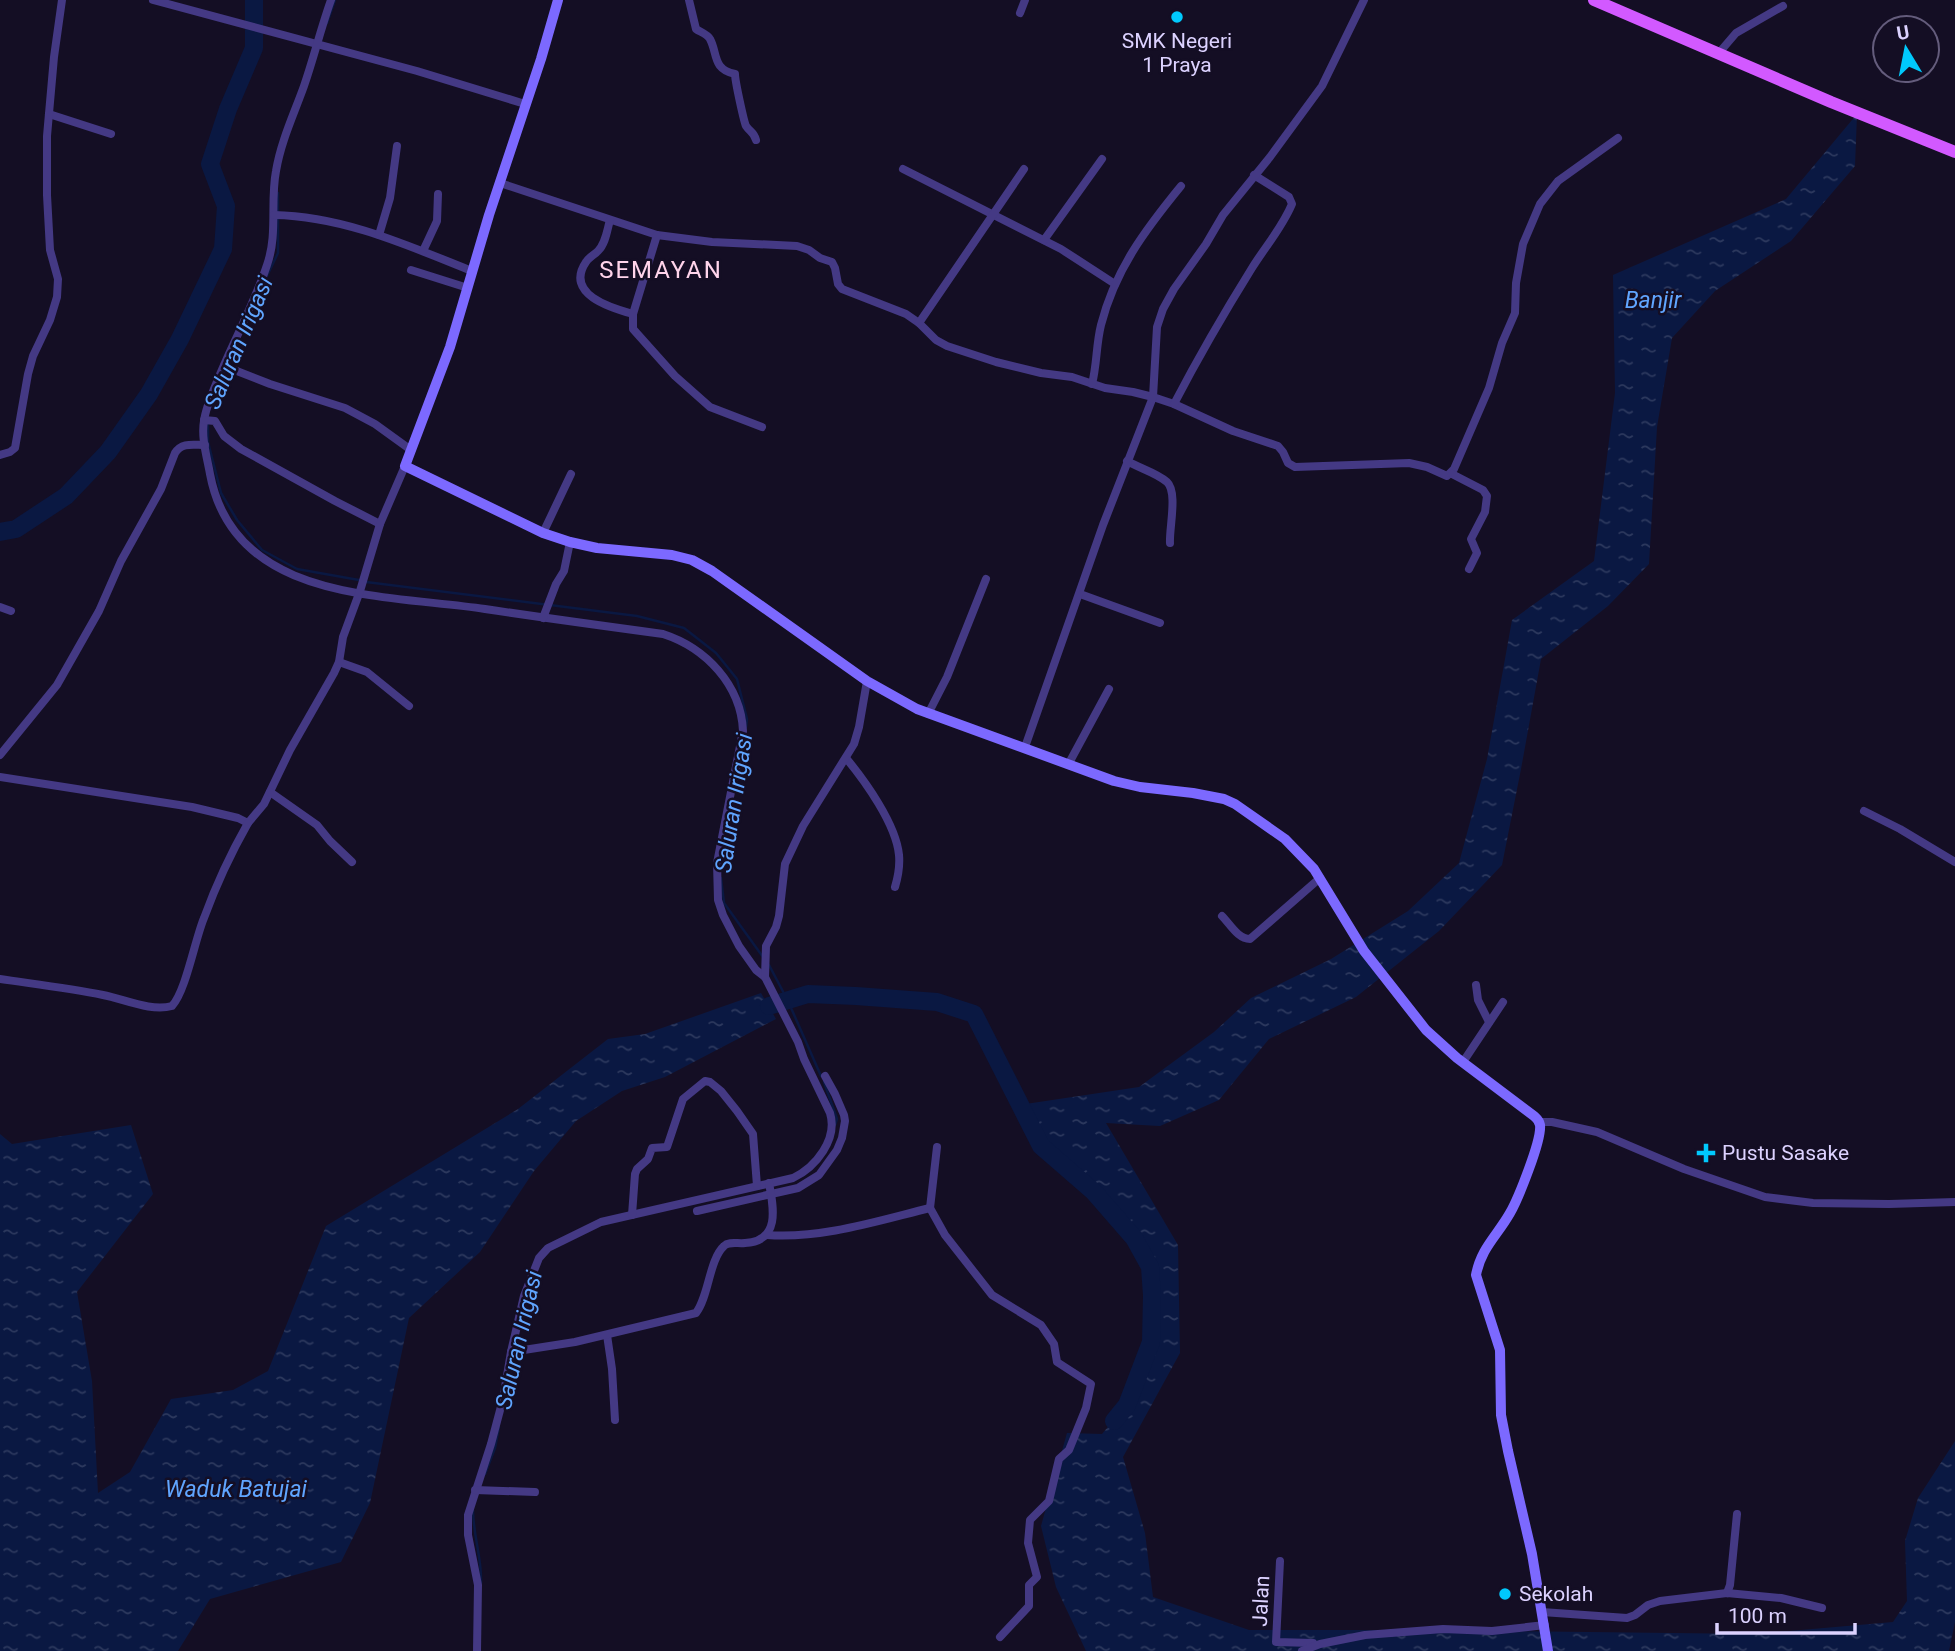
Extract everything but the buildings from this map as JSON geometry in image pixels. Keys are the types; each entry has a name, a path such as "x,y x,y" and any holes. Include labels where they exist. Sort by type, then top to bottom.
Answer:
{"main road":[{"path":"1594,0 1831,103 1955,152"}],"street":[{"path":"0,455 15,448 33,356 50,320 57,297 58,279 50,250 47,195 49,114 62,0"},
{"path":"153,0 417,71 525,104"},
{"path":"331,0 275,173 277,215 268,262 225,366 208,421 205,445 211,479 221,509 255,552 278,568 303,580 359,592 639,630 671,637 692,648 716,668 729,684 740,709 743,731 718,863 718,900 739,946 755,970 765,979 804,1059 829,1096"},
{"path":"0,979 103,995 153,1007 172,1006 180,991 203,919 233,849 248,823 262,807 310,712 339,662 343,637 380,524 450,347 558,0"},
{"path":"689,0 696,29 709,37 719,66 726,72 735,74 746,125 753,131 756,140"},
{"path":"1020,13 1025,0"},
{"path":"1025,747 1127,461 1153,397 1155,337 1163,309 1223,215 1322,86 1364,0"},
{"path":"1718,54 1738,31 1783,6"},
{"path":"49,114 111,134"},
{"path":"1452,474 1489,388 1502,343 1514,317 1523,244 1541,204 1558,181 1618,138"},
{"path":"379,235 390,198 397,146"},
{"path":"1044,240 1102,159"},
{"path":"903,169 1068,253 1115,284"},
{"path":"919,323 1024,169"},
{"path":"1174,404 1199,355 1292,204 1289,197 1255,175"},
{"path":"500,183 657,235 712,242 802,247 832,262 838,284 845,291 906,313 942,344 979,358 1041,373 1072,377 1174,404 1233,431 1278,446 1288,463 1295,467 1409,463 1426,467 1444,476 1452,474 1482,490 1487,496 1485,512 1471,538 1477,553 1469,569"},
{"path":"1092,384 1099,332 1115,284 1131,252 1181,186"},
{"path":"423,251 437,224 438,194"},
{"path":"277,215 322,219 379,235 472,271"},
{"path":"610,220 602,246 582,268 582,285 587,294 594,298 633,314"},
{"path":"657,235 633,314 632,325 635,332 703,402 762,427"},
{"path":"411,271 468,288"},
{"path":"225,366 345,408 375,424 411,450"},
{"path":"208,421 241,449 380,524"},
{"path":"0,755 57,685 99,611 121,561 161,489 175,453 182,446 205,445"},
{"path":"1127,461 1171,486 1173,495 1170,543"},
{"path":"405,466 543,533 570,542 692,560 712,571 867,681 928,714 1114,781 1203,794 1234,804 1285,839 1306,860 1320,878 1364,951 1426,1030 1463,1062 1534,1115 1539,1122 1536,1149 1512,1210 1487,1244 1476,1275 1500,1350 1501,1415 1532,1554 1548,1651"},
{"path":"543,533 571,474"},
{"path":"543,618 564,570 570,542"},
{"path":"928,714 947,677 986,579"},
{"path":"1080,594 1160,622"},
{"path":"0,607 11,611"},
{"path":"339,662 380,680 409,706"},
{"path":"765,979 766,946 777,924 783,876 789,854 846,758 859,727 867,681"},
{"path":"1068,765 1109,689"},
{"path":"846,758 876,799 893,835 899,854 895,887"},
{"path":"0,777 192,807 248,823"},
{"path":"270,792 317,825 352,862"},
{"path":"1864,811 1900,829 1955,863"},
{"path":"1222,916 1239,936 1250,939 1320,878"},
{"path":"1476,985 1478,1000 1489,1022"},
{"path":"1463,1062 1503,1002"},
{"path":"697,1211 770,1189 799,1175 813,1164 823,1150 832,1127 825,1076"},
{"path":"632,1214 635,1171 648,1160 652,1148 667,1147 683,1099 705,1081 721,1091 752,1134 757,1185"},
{"path":"1539,1122 1552,1122 1597,1132 1686,1170 1765,1197 1813,1203 1955,1202"},
{"path":"937,1147 930,1208 944,1235 992,1295 1041,1325 1054,1344 1057,1362 1091,1384 1086,1408 1069,1450 1059,1459 1049,1500 1030,1520 1028,1543 1037,1577 1029,1585 1029,1606 1000,1637"},
{"path":"477,1651 478,1585 467,1520 500,1410 524,1296 533,1270 543,1253 555,1244 601,1222 757,1185 770,1189"},
{"path":"514,1352 607,1335 696,1313 722,1248 732,1243 757,1242 771,1230 770,1189"},
{"path":"767,1235 789,1237 816,1234 930,1208"},
{"path":"607,1335 615,1420"},
{"path":"478,1490 535,1492"},
{"path":"1727,1593 1737,1514"},
{"name":"Jalan","path":"1280,1561 1276,1642 1320,1644"},
{"path":"1542,1612 1627,1618 1660,1601 1727,1593 1781,1598 1822,1608"},
{"path":"1302,1651 1320,1644 1365,1635 1545,1626"}],"water":[{"name":"Banjir","path":"1857,114 1855,166 1791,241 1715,291 1672,338 1657,427 1649,564 1608,606 1541,659 1502,865 1439,931 1356,997 1269,1039 1219,1100 1160,1126 1106,1123 1178,1245 1180,1353 1123,1457 1145,1533 1153,1597 1249,1630 1755,1634 1893,1622 1907,1601 1905,1541 1918,1498 1955,1441 1955,1622 1949,1651 1086,1651 1056,1587 1041,1526 1067,1433 1102,1434 1127,1404 1151,1342 1150,1267 1134,1238 1094,1192 1041,1146 1019,1105 1139,1087 1214,1032 1251,998 1331,959 1408,911 1459,863 1487,759 1512,620 1594,561 1615,393 1613,275 1786,199"},
{"name":"Waduk Batujai","path":"761,993 776,1019 665,1077 622,1091 576,1121 534,1171 480,1252 409,1318 370,1503 341,1562 210,1599 178,1651 0,1651 0,1134 12,1144 131,1125 153,1194 77,1292 92,1381 98,1493 130,1472 171,1399 233,1390 268,1371 326,1226 518,1109 608,1039 645,1034"}],"waterway":[{"path":"0,532 16,529 66,496 108,452 149,394 180,339 223,249 226,206 210,164 228,109 254,48 254,0"},
{"name":"Saluran Irigasi","path":"327,23 335,0"},
{"name":"Saluran Irigasi","path":"266,278 278,253 278,193"},
{"name":"Saluran Irigasi","path":"208,423 208,442 221,493 237,520 262,550 297,569 359,580"},
{"name":"Saluran Irigasi","path":"366,582 637,616 684,628 716,653 737,679 747,719 746,727"},
{"name":"Saluran Irigasi","path":"738,775 744,744"},
{"name":"Saluran Irigasi","path":"721,868 727,830"},
{"name":"Saluran Irigasi","path":"721,878 724,903 763,957"},
{"name":"Saluran Irigasi","path":"769,965 821,1076"},
{"path":"769,1006 808,994 937,1002 974,1014 1041,1146 1094,1192 1134,1238 1150,1267 1151,1342 1127,1405 1114,1421"},
{"name":"Saluran Irigasi","path":"824,1082 837,1119 835,1125"},
{"name":"Saluran Irigasi","path":"485,1474 495,1448 499,1427"},
{"name":"Saluran Irigasi","path":"473,1510 481,1583"}],"place":[{"name":"SMK Negeri 1 Praya","path":"1177,17"},
{"name":"Pustu Sasake","path":"1706,1153"},
{"name":"Sekolah","path":"1505,1594"}],"district":[{"name":"SEMAYAN","path":"661,270"}]}
